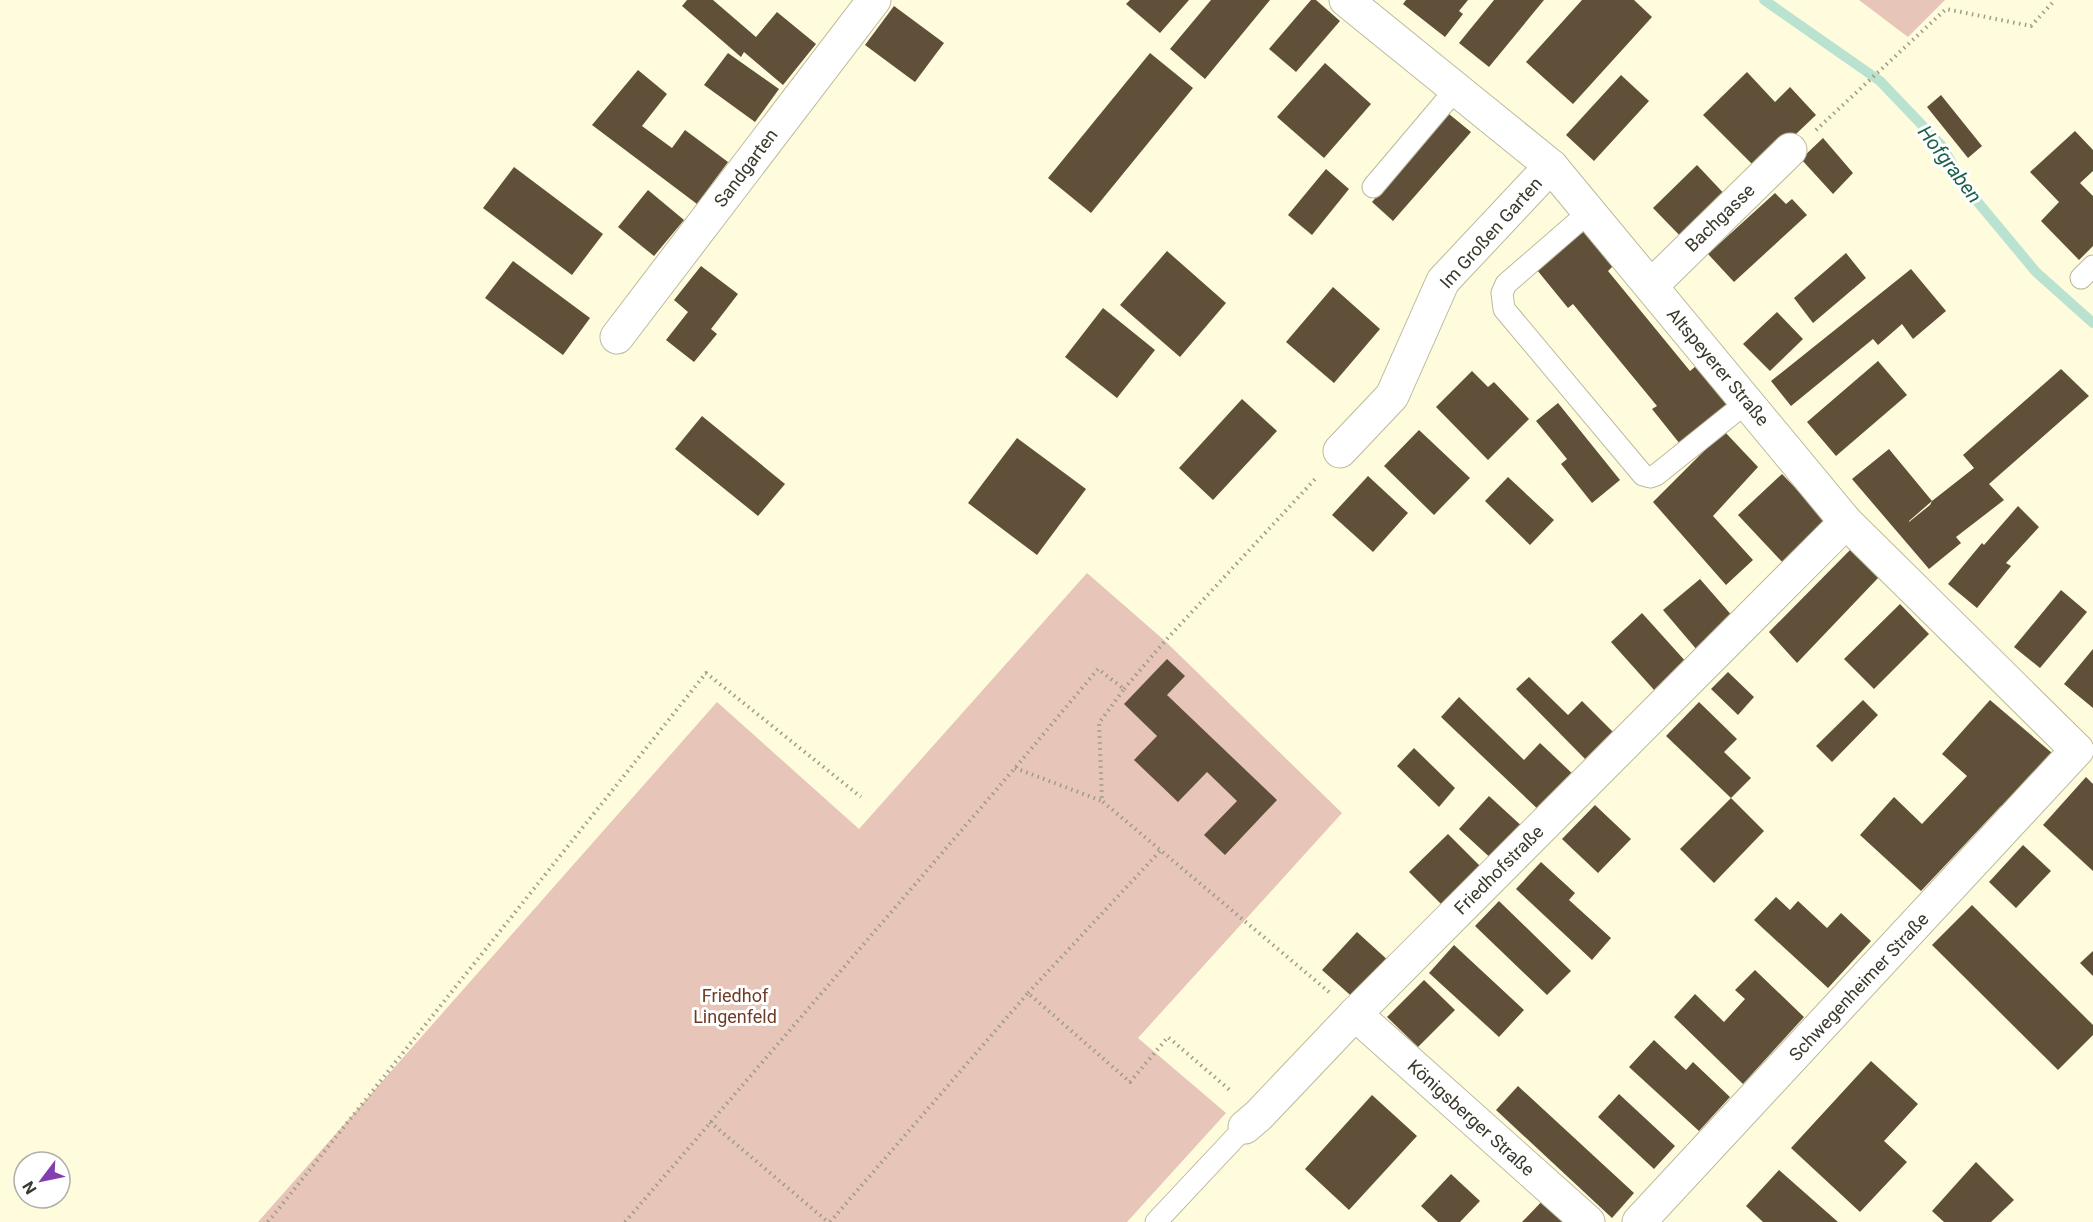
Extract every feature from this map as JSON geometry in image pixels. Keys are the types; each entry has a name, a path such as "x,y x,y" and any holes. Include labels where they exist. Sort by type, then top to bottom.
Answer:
{"street":[{"name":"Sandgarten","path":"617,337 874,0"},
{"name":"Altspeyerer Straße","path":"1346,0 1551,166 1846,522 2088,755"},
{"name":"Bachgasse","path":"1651,286 1790,150"},
{"name":"Im Großen Garten","path":"1340,452 1392,396 1443,280 1551,166"},
{"name":"Friedhofstraße","path":"1252,1121 1354,1014 1846,522"},
{"name":"Schwegenheimer Straße","path":"1639,1222 2088,755"},
{"name":"Königsberger Straße","path":"1354,1014 1588,1222"}],"lane":[{"path":"1373,187 1455,90"},
{"path":"1589,212 1506,284 1502,293 1504,309 1643,475 1650,477 1656,475 1747,402"},
{"name":"Friedhofstraße","path":"1156,1222 1252,1121"}],"path":[{"path":"1790,150 1828,120 1946,9 2031,26 2055,0"},
{"path":"1102,801 1099,723 1124,689 1165,641 1340,452"},
{"path":"625,1222 1098,669 1124,689"},
{"path":"268,1222 706,673 861,797"},
{"path":"1015,768 1102,801 1354,1014"},
{"path":"710,1122 829,1222 1028,993 1161,850"},
{"path":"1028,993 1130,1082 1168,1037 1252,1121"}],"green space":[{"path":"1859,0 1945,0 1908,37"},
{"name":"Friedhof Lingenfeld","path":"1087,573 1165,641 1342,813 1138,1038 1226,1113 1127,1222 258,1222 717,702 859,829"}],"building":[{"path":"687,0 713,0 756,37 777,12 816,44 783,85 744,52 741,57 682,6"},
{"path":"1130,0 1189,0 1160,33 1126,4"},
{"path":"1211,0 1270,0 1205,79 1170,49"},
{"path":"1311,0 1316,0 1340,21 1296,72 1269,49"},
{"path":"1406,0 1468,0 1459,11 1463,14 1445,37 1403,4"},
{"path":"1494,0 1544,0 1489,67 1459,43"},
{"path":"1582,0 1634,0 1652,17 1573,104 1526,62"},
{"path":"894,6 944,43 915,82 865,45"},
{"path":"728,53 779,89 755,122 704,85"},
{"path":"1150,53 1193,88 1091,213 1048,178"},
{"path":"1325,63 1371,104 1324,158 1277,117"},
{"path":"638,70 667,94 642,126 672,148 685,130 728,162 697,204 592,125"},
{"path":"1747,72 1775,102 1790,87 1816,115 1758,170 1703,115"},
{"path":"1621,75 1649,101 1594,161 1566,135"},
{"path":"1941,95 1982,146 1968,158 1927,107"},
{"path":"1449,114 1471,132 1393,221 1372,202"},
{"path":"2075,131 2093,150 2093,171 2080,183 2093,196 2093,246 2079,260 2041,221 2059,202 2030,172"},
{"path":"1823,138 1853,173 1833,194 1801,159"},
{"path":"1697,165 1730,200 1686,242 1653,208"},
{"path":"514,167 603,234 572,275 483,208"},
{"path":"1326,169 1349,189 1312,235 1288,215"},
{"path":"648,190 684,220 654,256 618,227"},
{"path":"1775,193 1786,204 1792,199 1807,215 1734,282 1708,254"},
{"path":"1584,231 1613,266 1608,271 1690,371 1696,366 1728,405 1680,444 1652,409 1657,406 1573,304 1568,308 1537,270"},
{"path":"1167,251 1226,303 1180,357 1120,305"},
{"path":"1846,253 1866,278 1813,323 1794,298"},
{"path":"513,261 590,318 563,355 485,298"},
{"path":"701,266 738,294 711,329 717,334 694,362 666,340 688,312 674,300"},
{"path":"1911,269 1946,311 1913,339 1902,324 1878,345 1873,339 1791,406 1771,381"},
{"path":"1333,287 1380,329 1334,383 1286,342"},
{"path":"1103,308 1155,350 1117,398 1065,357"},
{"path":"1777,312 1803,339 1770,371 1743,344"},
{"path":"1878,361 1907,395 1836,456 1807,422"},
{"path":"2061,369 2089,396 1989,484 2004,500 1956,537 1961,543 1929,569 1852,479 1889,449 1932,501 1974,468 1963,455","holes":["1932,501 1930,505 1909,522"]},
{"path":"1472,371 1488,387 1494,382 1529,419 1488,460 1436,407"},
{"path":"1242,399 1277,431 1213,500 1179,468"},
{"path":"1558,403 1620,480 1592,503 1561,464 1567,459 1536,421"},
{"path":"702,416 785,484 758,516 675,449"},
{"path":"1419,430 1470,478 1434,515 1384,466"},
{"path":"1724,431 1758,467 1713,516 1753,560 1726,585 1653,502"},
{"path":"1017,438 1086,489 1037,555 968,503"},
{"path":"1782,474 1830,524 1786,566 1738,515"},
{"path":"1368,476 1408,513 1373,552 1332,515"},
{"path":"1508,477 1554,520 1530,545 1485,501"},
{"path":"2018,506 2039,527 2006,563 2011,566 1977,608 1948,584 1982,543 1984,545"},
{"path":"1852,548 1879,577 1797,663 1769,632"},
{"path":"1700,579 1734,618 1697,650 1663,610"},
{"path":"2061,590 2087,612 2040,668 2014,647"},
{"path":"1900,604 1929,634 1874,689 1844,659"},
{"path":"1642,613 1687,663 1655,691 1611,642"},
{"path":"2093,649 2093,708 2064,684"},
{"path":"1167,659 1185,676 1167,695 1277,800 1225,855 1204,835 1237,801 1207,772 1178,802 1134,760 1157,736 1124,704"},
{"path":"1728,672 1754,697 1738,715 1711,689"},
{"path":"1529,677 1568,715 1582,701 1617,736 1590,764 1516,689"},
{"path":"1459,697 1524,760 1540,743 1577,778 1543,814 1441,717"},
{"path":"1863,700 1878,715 1832,762 1816,746"},
{"path":"1990,700 2052,753 2004,809 2001,806 1921,891 1860,835 1894,797 1922,824 1967,776 1942,754"},
{"path":"1699,702 1737,739 1724,752 1751,778 1731,798 1666,736"},
{"path":"1414,748 1455,788 1439,807 1397,766"},
{"path":"2086,777 2093,784 2093,871 2043,825"},
{"path":"1489,796 1525,829 1495,862 1459,829"},
{"path":"1731,798 1764,831 1714,883 1680,849"},
{"path":"1595,805 1631,839 1598,873 1562,839"},
{"path":"1448,834 1484,870 1445,908 1409,872"},
{"path":"2023,845 2051,871 2016,908 1989,882"},
{"path":"1541,862 1575,893 1569,900 1611,938 1592,960 1516,889"},
{"path":"1776,897 1790,910 1798,901 1827,928 1841,913 1871,941 1828,988 1754,920"},
{"path":"1499,901 1571,971 1547,995 1475,926"},
{"path":"1972,905 2093,1025 2093,1035 2058,1070 1932,945"},
{"path":"1357,932 1391,963 1357,1001 1322,970"},
{"path":"1454,945 1524,1010 1499,1037 1429,973"},
{"path":"2093,951 2093,976 2080,963"},
{"path":"1755,970 1804,1017 1743,1084 1674,1017 1695,994 1724,1022 1745,999 1735,990"},
{"path":"1424,980 1455,1010 1418,1047 1387,1017"},
{"path":"1654,1040 1686,1070 1693,1062 1730,1097 1699,1131 1629,1067"},
{"path":"1871,1061 1918,1104 1884,1141 1907,1162 1860,1212 1791,1148"},
{"path":"1518,1086 1634,1193 1612,1218 1496,1110"},
{"path":"1619,1094 1675,1146 1654,1169 1598,1117"},
{"path":"1372,1095 1417,1136 1349,1210 1305,1169"},
{"path":"1976,1162 2014,1200 1991,1222 1944,1222 1932,1211"},
{"path":"1779,1170 1838,1222 1763,1222 1746,1206"},
{"path":"1451,1174 1480,1201 1460,1222 1438,1222 1421,1206"},
{"path":"1547,1196 1574,1222 1522,1222"}],"waterway":[{"name":"Hofgraben","path":"1764,0 1880,81 1942,146 1966,188 2036,272 2093,323"}]}
